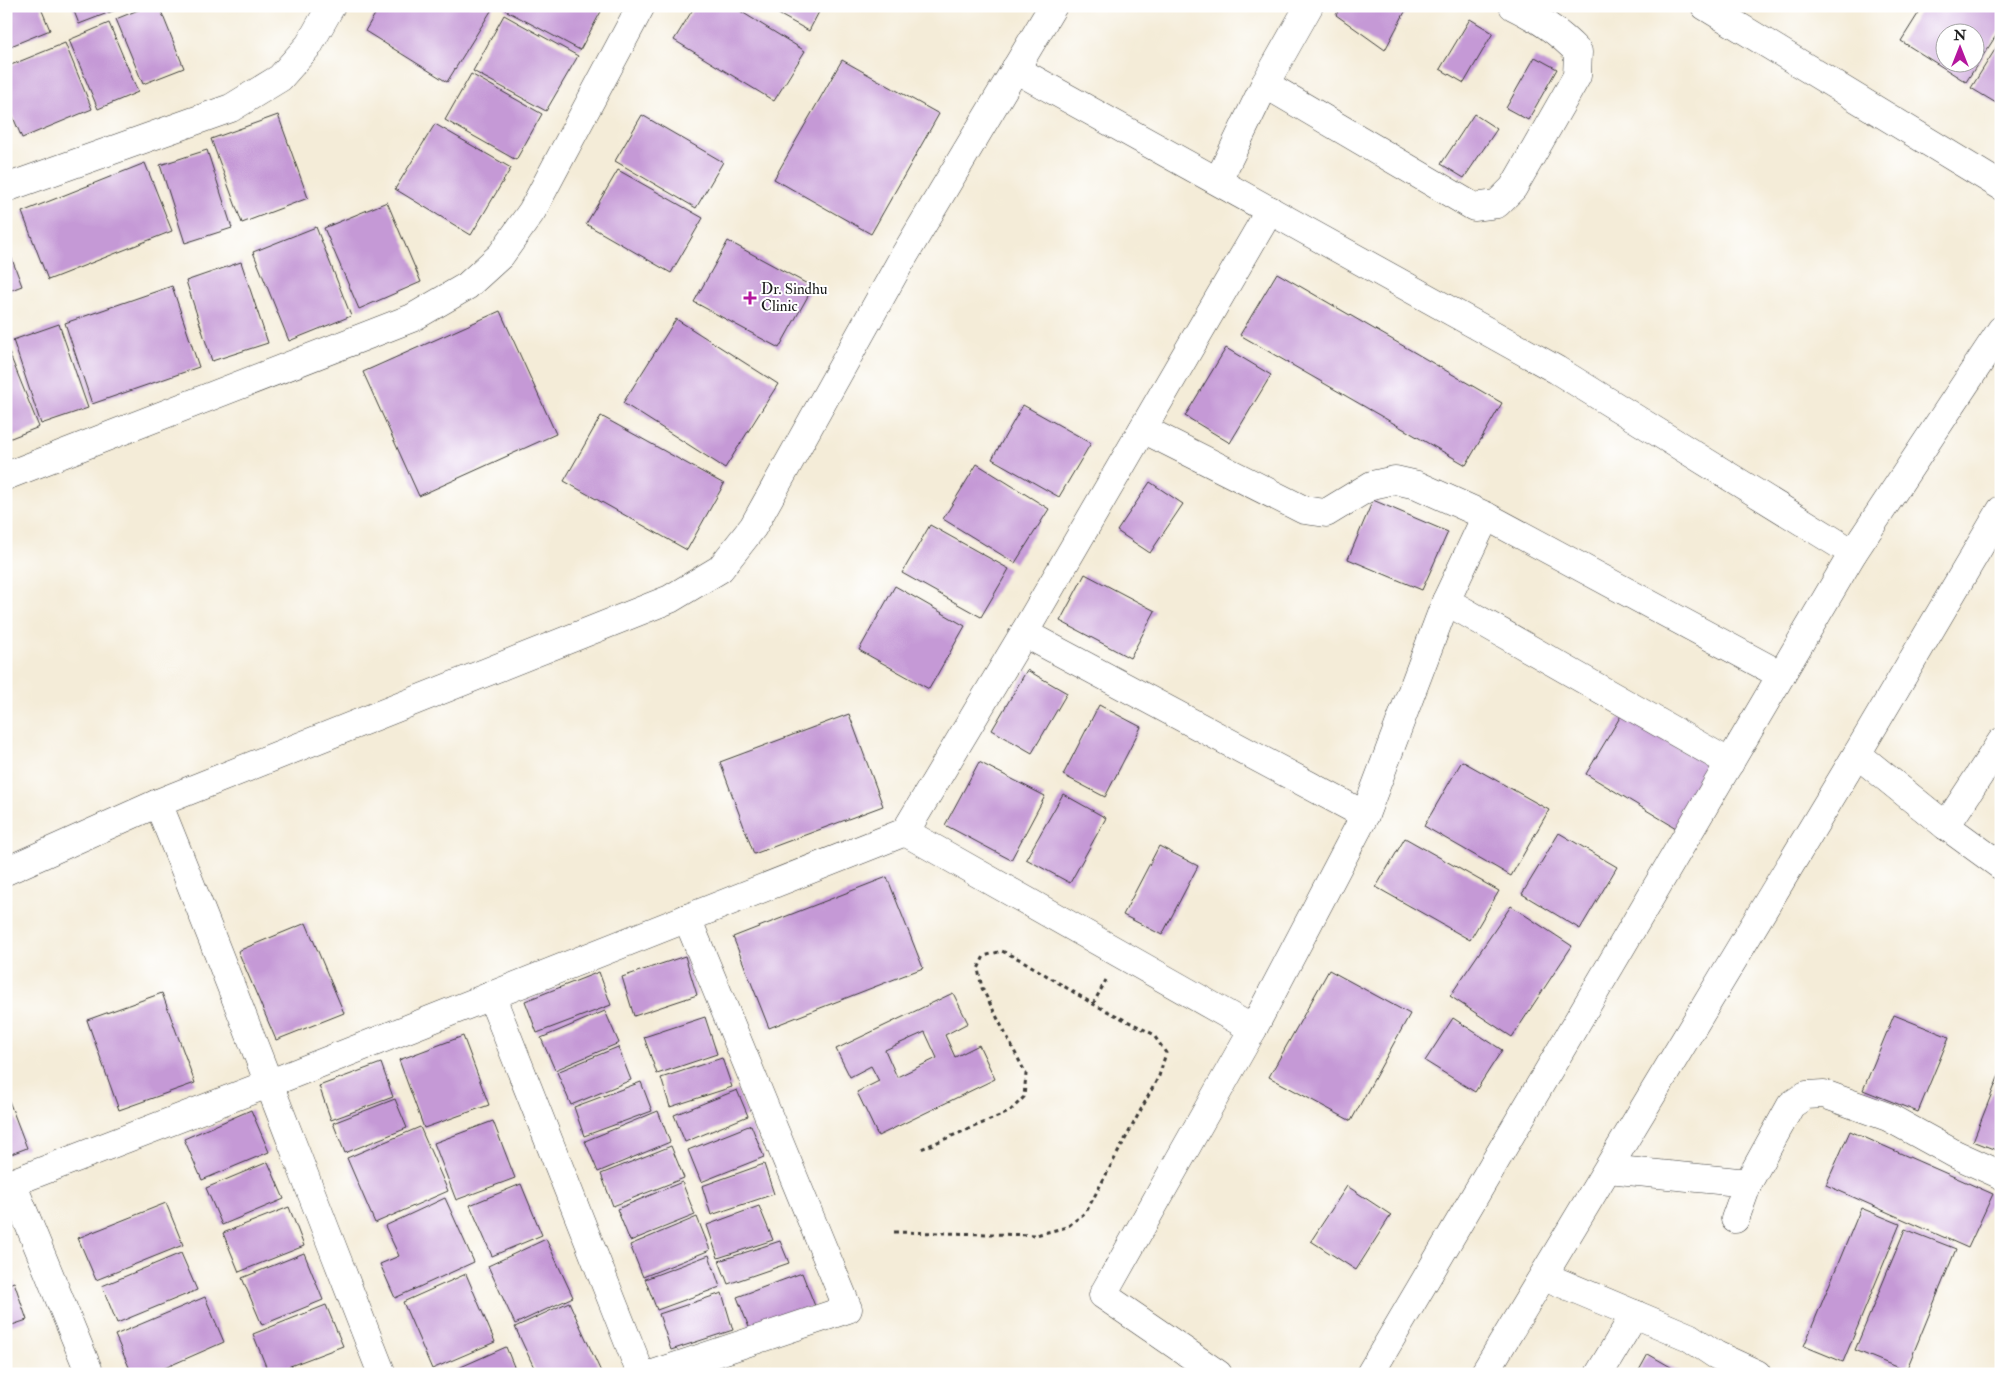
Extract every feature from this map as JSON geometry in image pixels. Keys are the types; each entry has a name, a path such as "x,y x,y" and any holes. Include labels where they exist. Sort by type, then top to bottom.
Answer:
{"street":[{"path":"6,188 231,108 280,78 309,45 331,6"},
{"path":"6,476 412,318 467,286 501,255 532,211 641,6"},
{"path":"6,871 158,803 670,599 720,569 754,527 900,261 1053,6"},
{"path":"1218,181 1264,84 1309,6"},
{"path":"1264,84 1474,207 1497,204 1513,188 1577,76 1578,52 1554,29 1539,19 1512,6"},
{"path":"1705,6 2001,186"},
{"path":"1015,69 1557,370 1853,553"},
{"path":"90,1374 9,1184 268,1084 905,832 1024,634 1270,210"},
{"path":"1370,1374 1853,553 2001,330"},
{"path":"1143,429 1304,510 1326,513 1372,485 1396,480 1417,485 1486,516 1781,675"},
{"path":"1484,1374 1857,754 2001,510"},
{"path":"1218,1374 1103,1295 1253,1029 1365,815 1446,601 1486,516"},
{"path":"1446,601 1730,763"},
{"path":"1024,634 1365,815"},
{"path":"1946,826 2001,742"},
{"path":"1857,754 1946,826 2001,866"},
{"path":"158,803 210,929 268,1084 382,1374"},
{"path":"905,832 1253,1029"},
{"path":"653,1374 848,1309 687,918"},
{"path":"491,995 641,1374"},
{"path":"1735,1218 1748,1183 1791,1105 1806,1095 1824,1094 1888,1117 1955,1154 2001,1176"},
{"path":"1608,1169 1748,1183"},
{"path":"1544,1276 1689,1337 1716,1355 1757,1374"},
{"path":"1599,1374 1635,1314"}],"path":[{"path":"894,1232 1036,1235 1067,1227 1086,1212 1160,1076 1166,1053 1153,1034 1093,1004 1023,961 1002,951 984,956 978,969 982,988 1026,1074 1024,1098 1008,1112 920,1149"}],"building":[{"path":"6,6 40,6 50,30 6,48"},
{"path":"72,6 126,6 79,24"},
{"path":"148,6 159,6 184,68 143,84 116,19"},
{"path":"380,6 494,6 447,82 365,31"},
{"path":"507,6 604,6 580,50 505,10"},
{"path":"695,6 732,6 805,51 774,101 674,40"},
{"path":"764,6 822,6 809,31"},
{"path":"1341,6 1408,6 1385,50 1336,15"},
{"path":"1923,6 2001,6 2001,28 1984,54 1984,22 1934,22 1934,62 1901,41"},
{"path":"504,15 578,56 546,111 473,71"},
{"path":"1470,19 1493,33 1464,83 1440,69"},
{"path":"109,23 138,92 98,109 69,40"},
{"path":"2001,40 2001,106 1971,88 1981,72 1984,72 1984,67"},
{"path":"65,43 92,109 22,138 6,101 6,67"},
{"path":"1535,57 1557,69 1528,120 1506,108"},
{"path":"842,60 939,114 871,234 774,179"},
{"path":"1950,72 1972,72 1966,82"},
{"path":"471,74 542,114 516,160 445,120"},
{"path":"1474,114 1497,129 1464,178 1441,164"},
{"path":"278,115 308,198 242,223 211,139"},
{"path":"642,115 723,162 696,208 615,161"},
{"path":"435,124 511,168 471,235 395,189"},
{"path":"207,150 232,228 185,243 160,165"},
{"path":"145,163 172,231 48,280 22,212"},
{"path":"618,170 703,218 671,273 586,224"},
{"path":"387,202 421,282 359,309 324,228"},
{"path":"316,227 351,316 289,341 253,252"},
{"path":"728,241 813,287 779,348 694,302"},
{"path":"6,243 22,286 6,292"},
{"path":"241,262 268,343 212,361 186,281"},
{"path":"1277,273 1502,403 1466,465 1240,335"},
{"path":"172,286 199,367 92,404 65,323"},
{"path":"500,311 556,434 419,496 363,372"},
{"path":"676,319 778,384 725,468 623,403"},
{"path":"59,324 88,408 41,424 13,340"},
{"path":"6,345 39,427 6,440"},
{"path":"1226,348 1271,375 1230,443 1185,416"},
{"path":"1023,405 1091,443 1059,497 992,459"},
{"path":"601,416 724,484 687,550 564,481"},
{"path":"977,464 1049,509 1015,563 943,519"},
{"path":"1150,482 1183,504 1150,553 1117,531"},
{"path":"1373,500 1448,532 1422,590 1348,559"},
{"path":"930,525 1009,569 981,617 902,573"},
{"path":"1085,574 1155,611 1130,658 1060,621"},
{"path":"895,586 965,626 929,689 859,650"},
{"path":"1027,670 1067,693 1032,753 992,730"},
{"path":"1099,705 1141,727 1105,797 1063,775"},
{"path":"849,714 883,806 754,854 720,762"},
{"path":"1622,714 1717,771 1681,831 1586,774"},
{"path":"1462,761 1549,810 1511,876 1424,826"},
{"path":"979,762 1045,796 1011,860 945,825"},
{"path":"1063,794 1106,818 1070,883 1026,859"},
{"path":"1559,833 1617,867 1580,929 1522,894"},
{"path":"1405,838 1499,891 1470,940 1376,887"},
{"path":"1159,846 1198,866 1162,935 1123,915"},
{"path":"887,877 923,968 769,1028 733,937"},
{"path":"1511,906 1572,946 1512,1037 1450,996"},
{"path":"306,923 344,1013 276,1040 238,951"},
{"path":"685,956 697,995 634,1016 622,977"},
{"path":"1329,970 1410,1014 1351,1121 1269,1077"},
{"path":"599,972 611,1005 537,1033 525,1001"},
{"path":"162,993 195,1083 119,1110 87,1020"},
{"path":"953,993 968,1023 945,1035 955,1057 979,1045 995,1079 878,1136 857,1092 879,1081 871,1066 850,1077 836,1049","holes":["925,1032 937,1058 897,1077 885,1050"]},
{"path":"605,1011 619,1043 555,1070 541,1038"},
{"path":"1894,1015 1949,1037 1918,1112 1863,1090"},
{"path":"705,1017 717,1054 657,1074 644,1037"},
{"path":"1453,1018 1502,1050 1475,1092 1425,1061"},
{"path":"463,1036 489,1105 424,1128 399,1060"},
{"path":"618,1047 631,1080 571,1105 557,1072"},
{"path":"722,1058 732,1087 670,1107 661,1078"},
{"path":"381,1063 393,1097 331,1120 319,1086"},
{"path":"2001,1070 2001,1152 1973,1141"},
{"path":"641,1082 652,1111 584,1136 574,1107"},
{"path":"737,1090 748,1116 685,1142 674,1115"},
{"path":"6,1093 27,1148 6,1156"},
{"path":"395,1099 407,1128 345,1153 333,1123"},
{"path":"251,1110 269,1152 202,1180 184,1139"},
{"path":"658,1111 670,1142 598,1172 585,1141"},
{"path":"493,1121 515,1178 456,1200 434,1143"},
{"path":"751,1125 764,1157 701,1182 688,1150"},
{"path":"420,1127 448,1191 375,1223 347,1158"},
{"path":"1850,1131 1993,1194 1968,1248 1826,1185"},
{"path":"671,1146 684,1178 613,1206 601,1174"},
{"path":"268,1162 284,1199 222,1225 206,1188"},
{"path":"764,1164 774,1194 711,1215 702,1186"},
{"path":"682,1182 695,1215 630,1241 617,1209"},
{"path":"521,1184 542,1235 492,1256 470,1205"},
{"path":"1347,1186 1391,1215 1356,1270 1311,1241"},
{"path":"445,1198 474,1262 395,1298 380,1264 399,1256 385,1226"},
{"path":"166,1203 183,1245 96,1280 78,1238"},
{"path":"759,1206 773,1240 718,1258 707,1225"},
{"path":"289,1207 304,1246 239,1272 223,1233"},
{"path":"1861,1208 1900,1224 1843,1362 1804,1346"},
{"path":"697,1217 710,1250 643,1277 630,1245"},
{"path":"1905,1229 1956,1249 1906,1371 1855,1350"},
{"path":"546,1239 573,1297 515,1324 488,1266"},
{"path":"780,1241 789,1263 728,1284 719,1261"},
{"path":"181,1253 197,1290 117,1323 102,1286"},
{"path":"304,1253 323,1300 262,1325 242,1278"},
{"path":"709,1255 720,1287 657,1310 645,1279"},
{"path":"802,1273 815,1306 750,1330 737,1297"},
{"path":"466,1274 495,1342 432,1369 403,1302"},
{"path":"14,1282 27,1320 6,1327 6,1285"},
{"path":"722,1293 733,1330 671,1350 659,1314"},
{"path":"205,1297 224,1342 151,1374 132,1374 115,1335"},
{"path":"569,1302 602,1374 537,1374 515,1327"},
{"path":"326,1305 343,1346 269,1374 253,1334"},
{"path":"506,1347 517,1374 445,1374"},
{"path":"1648,1354 1683,1374 1637,1374"}],"place":[{"name":"Dr. Sindhu Clinic","path":"750,298"}]}
